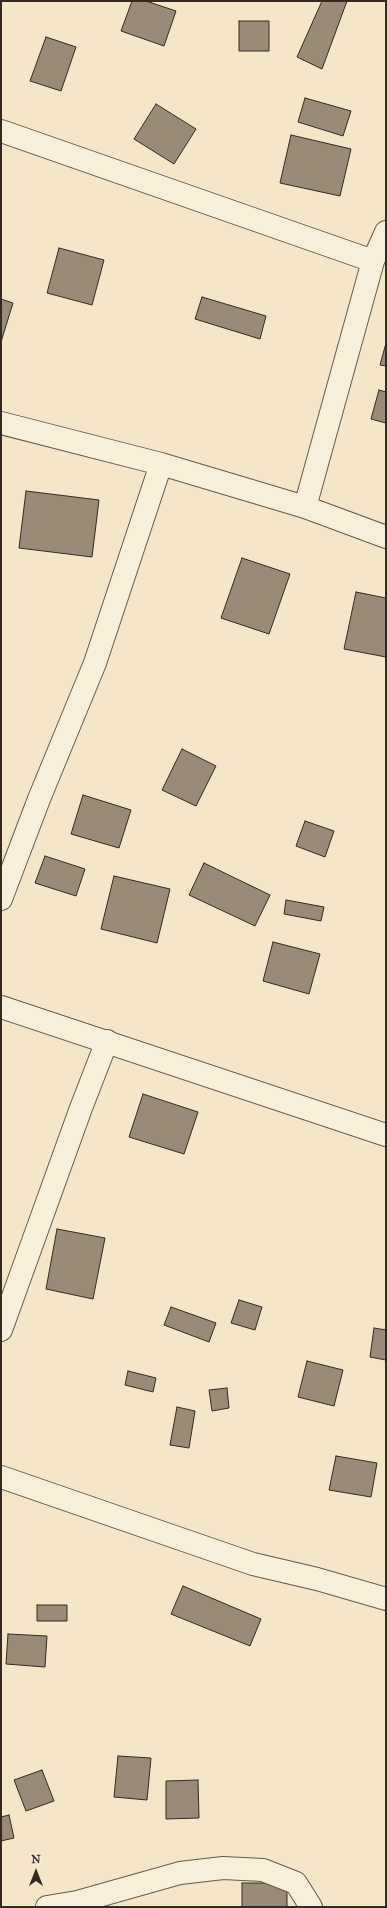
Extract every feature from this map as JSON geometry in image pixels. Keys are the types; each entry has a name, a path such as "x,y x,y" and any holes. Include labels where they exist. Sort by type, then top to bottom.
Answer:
{"street":[{"path":"1,131 373,261"},
{"path":"305,507 373,261 386,232"},
{"path":"1,423 161,464 305,507 386,537"},
{"path":"1,899 39,799 95,663 161,464"},
{"path":"1,1007 386,1135"},
{"path":"3,1318 107,1041"},
{"path":"1,1477 254,1564 317,1579 386,1599"},
{"path":"47,1907 77,1902 180,1874 223,1868 264,1870 296,1883 311,1907"}],"building":[{"path":"132,1 146,1 176,11 164,46 121,31"},
{"path":"322,1 347,1 322,69 297,57"},
{"path":"239,21 269,21 269,51 239,51"},
{"path":"46,37 76,47 61,91 30,81"},
{"path":"305,98 351,111 343,136 298,122"},
{"path":"156,104 196,129 174,164 134,139"},
{"path":"291,135 351,149 340,196 280,183"},
{"path":"59,248 104,260 92,305 47,293"},
{"path":"202,297 266,316 260,339 195,319"},
{"path":"1,299 13,303 1,342"},
{"path":"386,343 386,366 380,365"},
{"path":"379,390 386,392 386,423 371,419"},
{"path":"26,491 99,500 92,557 19,548"},
{"path":"242,558 290,574 269,634 221,618"},
{"path":"356,592 386,598 386,657 344,649"},
{"path":"182,749 216,766 196,806 162,790"},
{"path":"83,795 131,810 119,848 71,834"},
{"path":"305,821 334,831 325,857 296,846"},
{"path":"45,856 85,869 76,896 35,883"},
{"path":"204,863 270,895 255,926 189,895"},
{"path":"114,876 170,889 157,943 101,929"},
{"path":"286,900 324,907 321,921 284,914"},
{"path":"273,942 320,954 309,994 263,981"},
{"path":"143,1094 198,1112 184,1154 129,1137"},
{"path":"57,1229 105,1238 93,1299 46,1289"},
{"path":"239,1300 262,1307 255,1330 231,1323"},
{"path":"171,1307 216,1323 209,1342 164,1325"},
{"path":"374,1328 386,1330 386,1360 370,1357"},
{"path":"307,1361 343,1370 334,1406 298,1397"},
{"path":"128,1371 156,1378 153,1392 125,1385"},
{"path":"227,1388 229,1408 212,1411 209,1390"},
{"path":"177,1407 195,1411 189,1448 170,1445"},
{"path":"336,1456 377,1463 371,1497 329,1490"},
{"path":"183,1586 261,1619 250,1646 171,1614"},
{"path":"37,1605 67,1605 67,1621 37,1621"},
{"path":"8,1634 47,1636 45,1667 6,1664"},
{"path":"118,1756 151,1758 147,1800 114,1797"},
{"path":"42,1770 54,1801 26,1811 14,1780"},
{"path":"198,1780 199,1818 166,1819 166,1781"},
{"path":"9,1815 14,1838 1,1841 1,1817"},
{"path":"242,1883 287,1883 287,1907 242,1907"}]}
